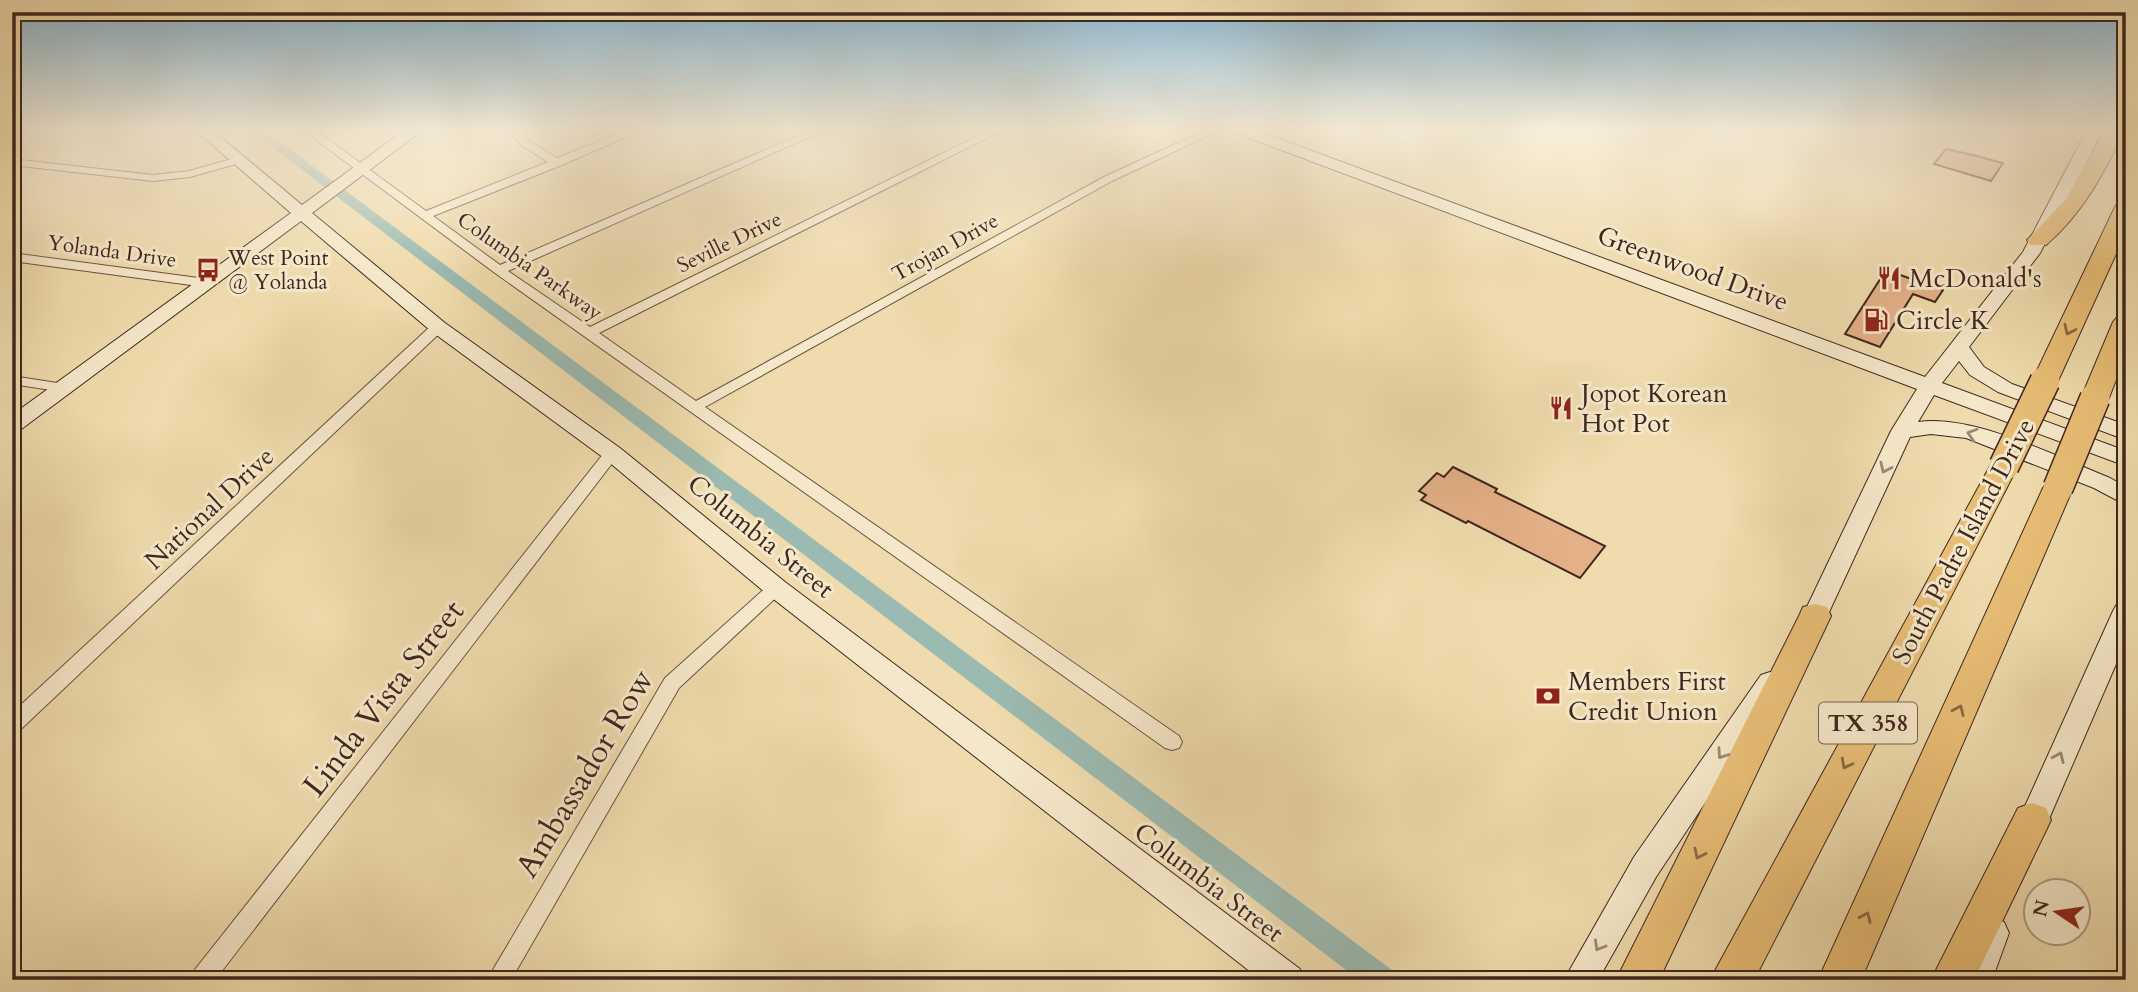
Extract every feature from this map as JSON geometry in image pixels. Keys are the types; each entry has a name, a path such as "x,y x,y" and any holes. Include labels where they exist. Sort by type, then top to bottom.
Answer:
{"highway":[{"path":"2038,240 2057,225 2086,189 2092,176"},
{"name":"South Padre Island Drive","path":"1731,980 2004,466 2126,208"},
{"name":"South Padre Island Drive","path":"1839,980 2057,488 2126,322"},
{"path":"1637,980 1815,616"},
{"path":"1952,980 2032,820"}],"main road":[{"name":"Columbia Street","path":"262,176 307,209 439,327 611,453 776,588 1288,980"},
{"path":"12,425 352,176"},
{"name":"Greenwood Drive","path":"1365,176 2126,459"},
{"path":"1580,980 1645,867 1815,616 1902,431 1929,386 1960,349 2038,240 2071,176"},
{"path":"1960,349 1977,371 2005,388 2126,433"},
{"path":"1902,431 1931,427 1970,432 2102,483 2126,497"},
{"path":"1976,980 2032,820 2126,611"}],"street":[{"path":"138,176 169,176"},
{"name":"Columbia Parkway","path":"361,176 425,215 499,270 1172,742"},
{"path":"425,215 524,176"},
{"path":"499,270 714,176"},
{"name":"Seville Drive","path":"589,333 905,176"},
{"name":"Trojan Drive","path":"697,407 1112,176"},
{"name":"Yolanda Drive","path":"12,257 206,283"},
{"name":"National Drive","path":"12,724 439,327"},
{"path":"12,380 64,388"},
{"name":"Linda Vista Street","path":"201,980 611,453"},
{"name":"Ambassador Row","path":"498,980 673,682 776,588"}],"building":[{"path":"1975,176 1994,176 1991,181"},
{"path":"1886,270 1943,290 1935,302 1913,294 1880,347 1845,334"},
{"path":"1453,467 1497,489 1495,492 1605,546 1580,578 1421,500 1426,495 1419,491 1437,473 1444,477"}],"waterway":[{"path":"317,176 1382,980"}],"place":[{"name":"West Point @ Yolanda","path":"208,270"},
{"name":"McDonald's","path":"1889,278"},
{"name":"Circle K","path":"1876,320"},
{"name":"Jopot Korean Hot Pot","path":"1561,408"},
{"name":"Members First Credit Union","path":"1548,696"}]}
